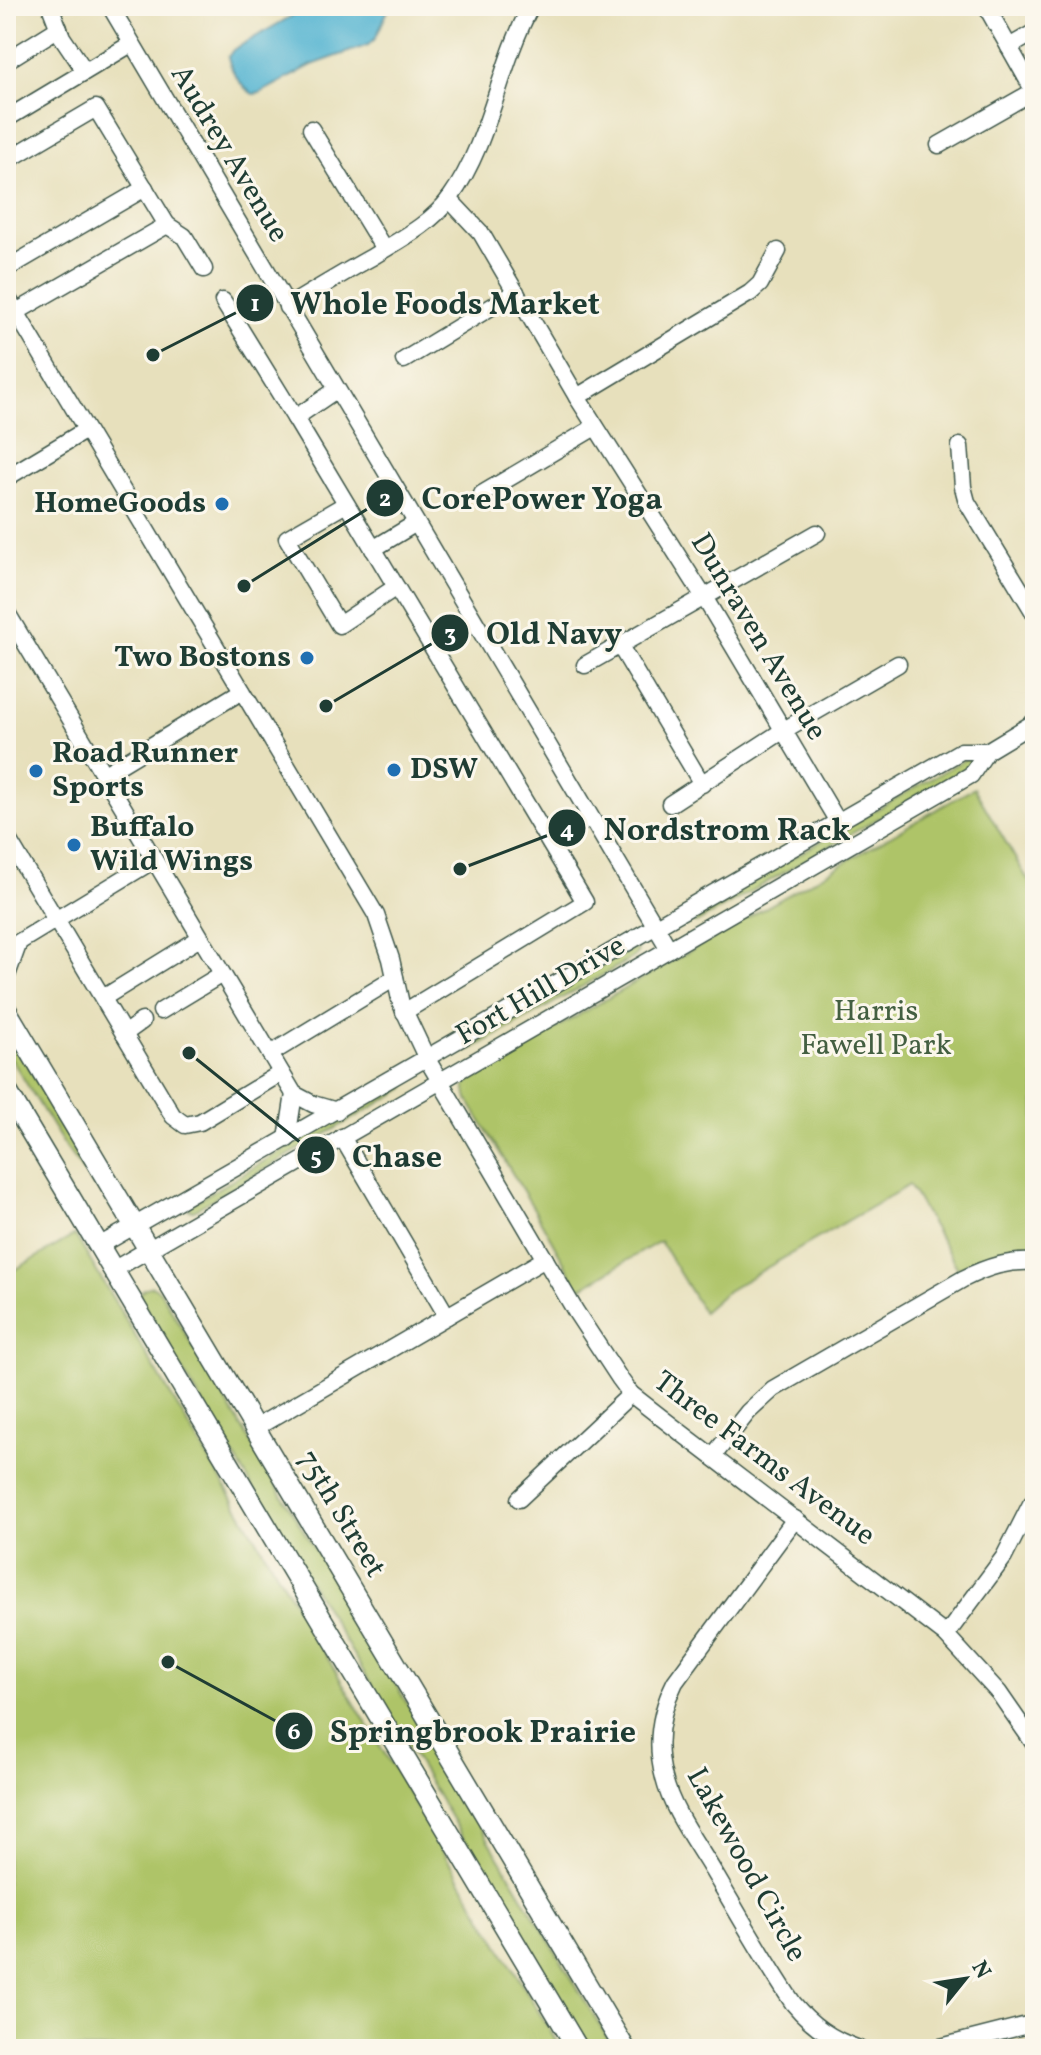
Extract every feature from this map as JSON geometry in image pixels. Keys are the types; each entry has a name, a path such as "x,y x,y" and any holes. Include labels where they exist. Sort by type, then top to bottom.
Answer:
{"main road":[{"name":"75th Street","path":"6,1010 625,2049"},
{"path":"6,1090 578,2049"}],"street":[{"path":"50,6 62,37 85,71"},
{"name":"Audrey Avenue","path":"110,6 669,949"},
{"path":"287,307 433,217 449,199 479,141 520,27 531,6"},
{"path":"939,145 1035,92 986,6"},
{"path":"6,61 59,28"},
{"path":"1009,47 1035,32"},
{"path":"6,119 131,44"},
{"path":"6,161 96,108 167,225 184,236 204,269"},
{"path":"311,129 384,249"},
{"path":"6,248 11,266 145,188"},
{"name":"Dunraven Avenue","path":"449,199 481,233 595,427 704,597 838,822"},
{"path":"11,315 167,225"},
{"path":"577,397 750,293 760,284 778,251"},
{"path":"404,360 516,292"},
{"name":"Three Farms Avenue","path":"6,295 11,315 86,430 376,915 404,1012 427,1059 545,1259 631,1394 946,1635 999,1693 1035,1745"},
{"path":"223,301 585,902 404,1012"},
{"path":"295,418 336,390"},
{"path":"482,494 595,427"},
{"path":"6,478 86,430"},
{"path":"960,446 967,502 1035,614"},
{"path":"346,504 287,538 309,576 339,625 396,587"},
{"path":"373,549 416,523"},
{"path":"585,665 817,533"},
{"path":"6,611 294,1094 337,1111"},
{"path":"620,646 702,784"},
{"path":"670,804 784,730 898,664"},
{"path":"103,775 242,691"},
{"name":"Fort Hill Drive","path":"113,1270 971,775 987,751 1035,722"},
{"name":"Fort Hill Drive","path":"99,1246 961,751 987,751"},
{"path":"550,843 590,817"},
{"path":"6,836 173,1116 185,1125 200,1122 281,1073"},
{"path":"6,978 12,941 56,919 154,860"},
{"path":"103,998 200,938"},
{"path":"161,1011 222,974"},
{"path":"270,1054 395,978"},
{"path":"124,1034 142,1021"},
{"path":"287,1139 294,1094"},
{"path":"342,1137 447,1316"},
{"path":"255,1428 545,1259"},
{"path":"713,1456 748,1412 773,1389 975,1273 1004,1263 1035,1262"},
{"path":"519,1499 631,1394"},
{"path":"946,1635 1004,1557 1031,1504"},
{"name":"Lakewood Circle","path":"795,1519 675,1682 663,1711 659,1742 661,1766 668,1792 687,1827 793,2003 825,2034 859,2049"},
{"path":"933,2049 1035,2023"}],"green space":[{"path":"974,754 978,761 696,923 690,921 692,915"},
{"name":"Harris Fawell Park","path":"974,788 1035,892 1035,1249 988,1255 958,1269 909,1185 727,1291 703,1312 660,1241 579,1289 468,1100 465,1086 476,1074"},
{"path":"633,948 638,951 634,957 467,1052 462,1051 461,1047"},
{"path":"6,1029 98,1184 94,1186 66,1148 6,1050"},
{"path":"403,1080 405,1088 194,1210 189,1210 190,1205"},
{"path":"75,1235 561,2049 6,2049 6,1275"},
{"path":"152,1286 160,1291 614,2049 590,2049 141,1301 143,1289"}],"water":[{"path":"309,6 390,6 375,39 368,45 312,65 253,94 237,78 228,57 233,50"}],"place":[{"name":"Whole Foods Market","path":"153,355"},
{"name":"HomeGoods","path":"222,504"},
{"name":"CorePower Yoga","path":"244,586"},
{"name":"Two Bostons","path":"307,658"},
{"name":"Old Navy","path":"326,706"},
{"name":"DSW","path":"394,770"},
{"name":"Road Runner Sports","path":"36,771"},
{"name":"Buffalo Wild Wings","path":"74,845"},
{"name":"Nordstrom Rack","path":"460,869"},
{"name":"Chase","path":"189,1053"},
{"name":"Springbrook Prairie","path":"168,1662"}]}
